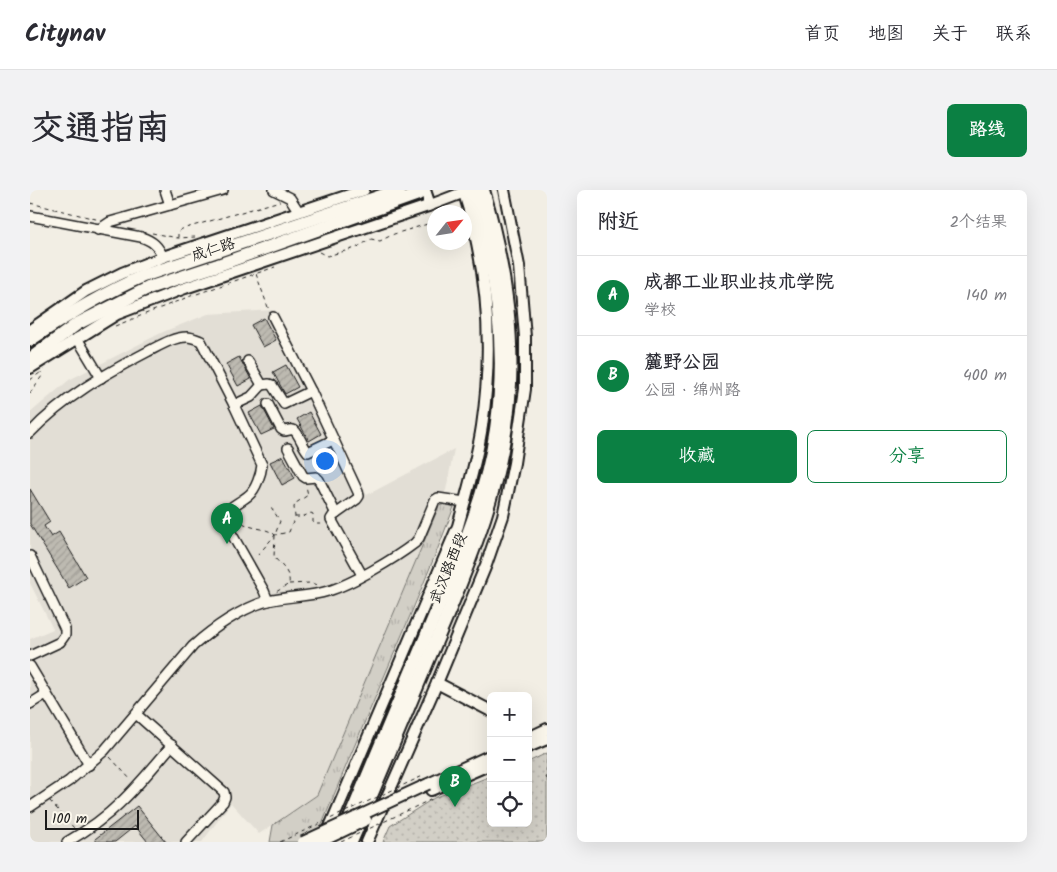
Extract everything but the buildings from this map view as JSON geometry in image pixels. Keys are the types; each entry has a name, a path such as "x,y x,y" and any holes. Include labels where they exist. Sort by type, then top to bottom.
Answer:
{"highway":[{"name":"成仁路","path":"30,340 106,293 143,276 399,190"},
{"path":"484,190 492,221 500,291"},
{"path":"468,191 484,226 500,291"},
{"name":"成仁路","path":"30,360 77,324 148,288 218,265 421,192"},
{"name":"武汉路西段","path":"340,842 459,557 482,497 496,429 500,385 500,291"},
{"name":"武汉路西段","path":"351,842 471,559 492,498 506,430 510,384 508,327 500,291"}],"main road":[{"path":"30,330 86,291 122,273 164,257 364,190"},
{"path":"367,842 437,683 486,565 503,516 514,463 524,398 524,337 519,266 504,190"},
{"path":"321,842 458,526 482,426 489,349 488,320 478,241 468,191 431,205"},
{"path":"421,192 428,199 428,205"},
{"path":"30,368 117,314 186,288 427,206"},
{"path":"437,683 487,709"},
{"path":"530,737 547,729"},
{"path":"532,746 547,739"},
{"path":"321,842 487,757"},
{"path":"303,842 429,787 487,765"}],"street":[{"path":"165,190 170,205"},
{"path":"98,230 110,222 223,190"},
{"path":"274,190 290,198 299,212"},
{"path":"30,216 141,237 158,246 164,257"},
{"path":"273,317 311,391 359,496 334,518"},
{"path":"77,338 101,378"},
{"path":"30,433 79,391 164,344 178,339 194,338 201,341 262,465 251,494 232,504 228,509 226,523 268,601"},
{"path":"248,362 262,385"},
{"path":"234,405 251,397 262,385 272,385 284,404 311,391"},
{"path":"268,404 281,429 296,432 305,450 308,452 333,440"},
{"path":"288,448 306,478 312,477 318,480 362,575"},
{"path":"30,807 89,765 104,751 193,646 206,635 241,613 268,601 326,592 341,587 415,543 419,538 435,500 438,498 465,502"},
{"path":"30,556 65,629 65,635 60,642 30,656"},
{"path":"30,666 89,765"},
{"path":"30,704 46,694"},
{"path":"136,714 221,789 225,797 223,802 186,842"},
{"path":"67,842 119,804 172,745"}],"path":[{"path":"178,238 178,232 182,229 290,198"},
{"path":"30,203 110,222"},
{"path":"319,252 326,256 334,254 356,248 371,239 380,241 394,234 427,224"},
{"path":"145,231 178,238 198,237"},
{"path":"112,327 188,296 283,264"},
{"path":"256,274 273,317"},
{"path":"30,393 42,376 41,372"},
{"path":"258,555 276,535 289,532 295,517 294,507 296,503 308,496 305,483 306,478"},
{"path":"271,507 280,521 276,535 274,557 287,573 290,579 289,584"},
{"path":"295,517 302,517 310,513 313,514 313,522 316,524 322,524 334,518"},
{"path":"243,523 249,527 270,530 276,535"},
{"path":"268,601 273,594 289,584 310,583 319,586 326,592"},
{"path":"104,751 137,786"},
{"path":"547,760 547,779"},
{"path":"340,842 429,787"},
{"path":"280,842 429,787"},
{"path":"46,797 80,834"}],"shaded area":[{"path":"275,310 367,495 454,449 446,490 317,795 259,834 231,803 202,842 30,842 30,639 53,629 30,583 30,413 69,380 163,332 208,314"}],"green space":[{"path":"445,504 454,507 315,842 270,842 273,825 317,795 439,506"},
{"path":"547,753 547,842 383,842 390,826 434,798 487,778 487,827 532,827 532,760"}],"place":[{"name":"成都工业职业技术学院","path":"227,544"},
{"name":"麓野公园","path":"455,807"}]}
